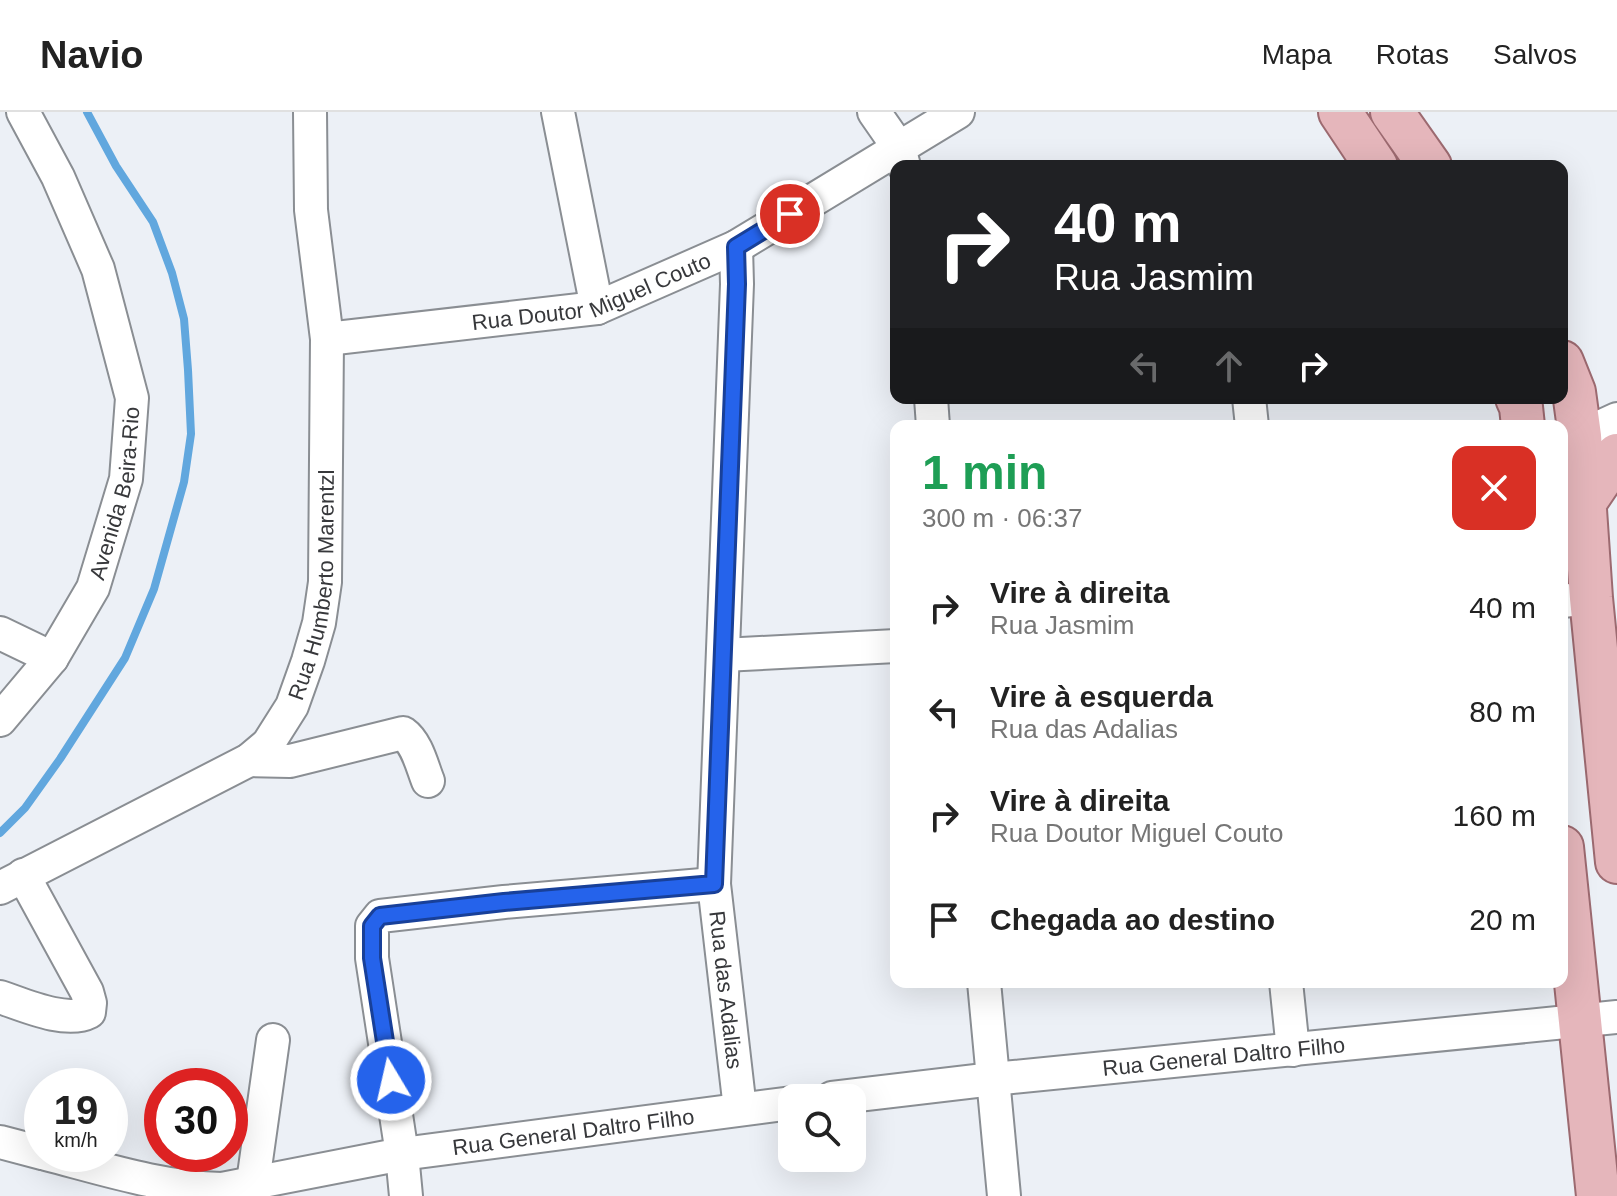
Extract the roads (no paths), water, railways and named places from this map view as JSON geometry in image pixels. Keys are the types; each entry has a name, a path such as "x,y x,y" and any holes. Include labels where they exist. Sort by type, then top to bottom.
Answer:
{"main road":[{"path":"1340,112 1372,160"},
{"path":"1392,112 1426,160"},
{"path":"1568,377 1586,431 1585,502 1576,600 1617,860 1568,855"},
{"path":"1585,502 1617,455"},
{"path":"1568,878 1598,1019 1598,1196"}],"street":[{"name":"Avenida Beira-Rio","path":"0,720 52,658 93,588 126,479 132,398 98,269 58,177 23,112"},
{"name":"Rua Humberto Marentzl","path":"11,881 249,760 268,744 292,706 319,623 325,582 327,339 311,210 310,112"},
{"path":"558,112 597,308"},
{"path":"874,112 901,157"},
{"name":"Rua Doutor Miguel Couto","path":"901,157 958,112"},
{"name":"Rua Doutor Miguel Couto","path":"327,339 597,308 736,247 890,163"},
{"name":"Rua das Adalias","path":"736,247 714,884 740,1109"},
{"path":"0,633 52,658"},
{"path":"723,655 890,646"},
{"path":"249,760 290,761 403,733 409,737 428,781"},
{"path":"0,997 63,1016 80,1017 89,1012 87,992 11,881"},
{"path":"406,1196 372,958 372,926 380,916 714,884"},
{"path":"985,988 1004,1196"},
{"path":"1287,988 1293,1050"},
{"name":"Rua General Daltro Filho","path":"866,1094 1598,1019"},
{"path":"253,1182 273,1040"},
{"name":"Rua General Daltro Filho","path":"116,1172 152,1181 222,1189 402,1154 778,1105"},
{"name":"Rua General Daltro Filho","path":"0,1142 24,1149"}],"waterway":[{"path":"0,833 25,808 125,658 154,589 184,482 191,434 184,319 172,273 153,222 116,166 87,112"}]}
